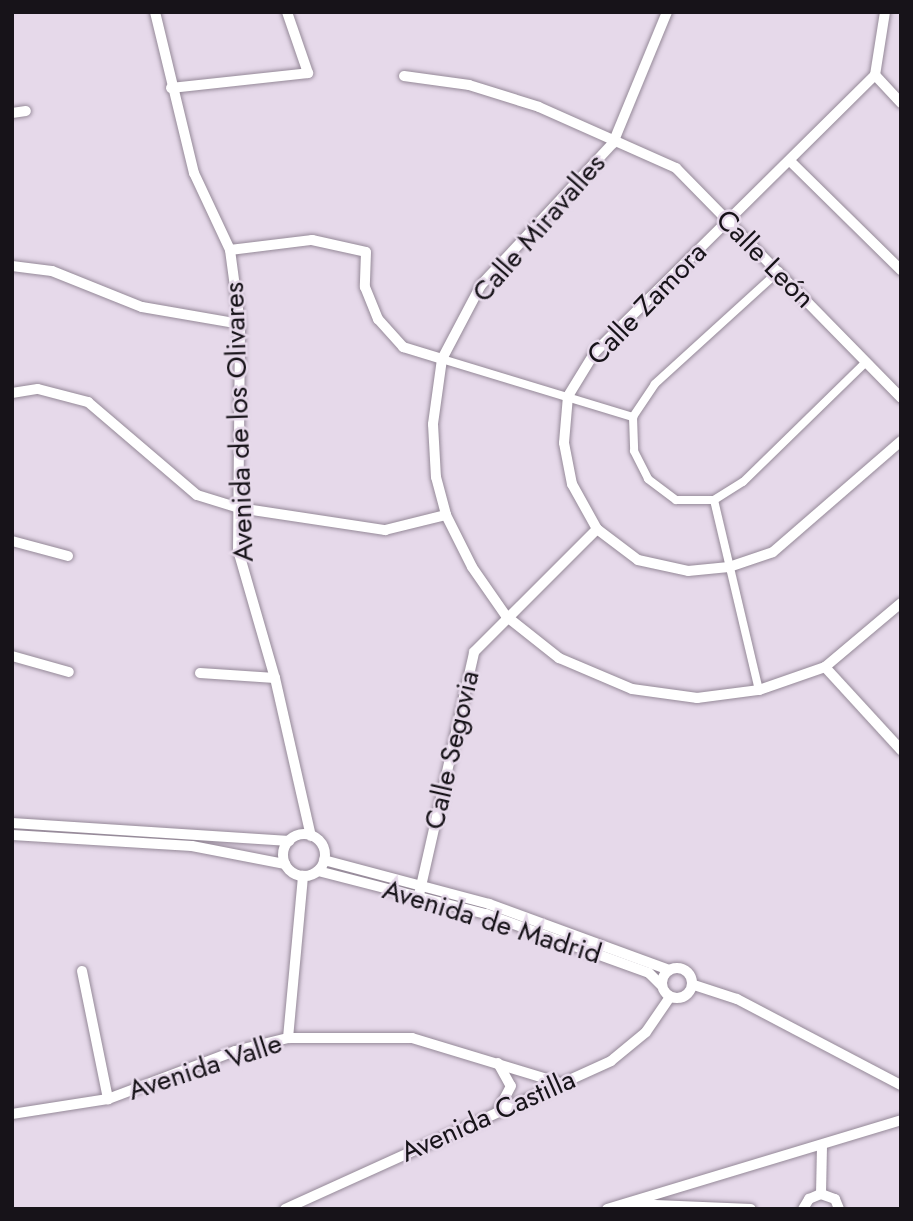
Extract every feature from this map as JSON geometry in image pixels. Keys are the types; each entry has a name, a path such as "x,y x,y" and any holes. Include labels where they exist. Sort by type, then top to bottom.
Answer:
{"street":[{"name":"Avenida de los Olivares","path":"155,12 171,88 194,173 230,250 240,324 238,550 275,678 311,836"},
{"path":"171,88 308,73 287,12"},
{"name":"Calle Miravalles","path":"667,12 613,143 481,285 442,359 433,424 436,477 446,515 472,566 506,615 559,658 632,689 697,698 759,690 825,667 901,603"},
{"path":"885,12 875,75 901,103"},
{"name":"Calle Zamora","path":"875,75 595,352 568,396 564,443 572,484 597,529 638,560 688,571 729,567 773,552 901,441"},
{"name":"Calle León","path":"404,76 469,85 539,107 613,143 676,168 901,398"},
{"path":"12,113 26,111"},
{"path":"790,161 901,270"},
{"path":"230,250 312,240 366,252 365,287 378,319 403,347 633,417"},
{"path":"12,266 51,271 142,307 240,324"},
{"path":"779,271 655,384 633,417 634,451 649,479 676,500 715,500 743,482 866,362"},
{"path":"12,393 38,389 88,402 197,495 239,508 385,530 446,515"},
{"path":"715,500 759,690"},
{"name":"Calle Segovia","path":"420,889 474,652 506,615 597,529"},
{"path":"12,541 68,556"},
{"path":"12,656 69,672"},
{"path":"825,667 901,750"},
{"path":"200,673 275,678"},
{"path":"12,823 289,841 311,836 324,849 324,860 317,871 303,876"},
{"path":"12,835 192,846 285,864 303,876"},
{"path":"285,864 283,852 289,841"},
{"name":"Avenida de Madrid","path":"324,860 669,970"},
{"name":"Avenida de Madrid","path":"317,871 420,889 649,973 661,985"},
{"path":"288,1038 303,876"},
{"path":"694,985 686,994 670,997 661,985 669,970 685,970 694,985 737,999 901,1085"},
{"path":"82,971 108,1098"},
{"name":"Avenida Castilla","path":"285,1209 611,1061 646,1032 670,997"},
{"name":"Avenida Valle","path":"12,1114 108,1098 235,1051 288,1038 412,1038 496,1061 560,1083"},
{"path":"496,1061 507,1072 511,1086 497,1111"},
{"path":"607,1209 901,1120"},
{"path":"821,1194 822,1145"},
{"path":"803,1209 809,1199 821,1194 835,1199 839,1209"},
{"path":"621,1204 751,1209"}]}
